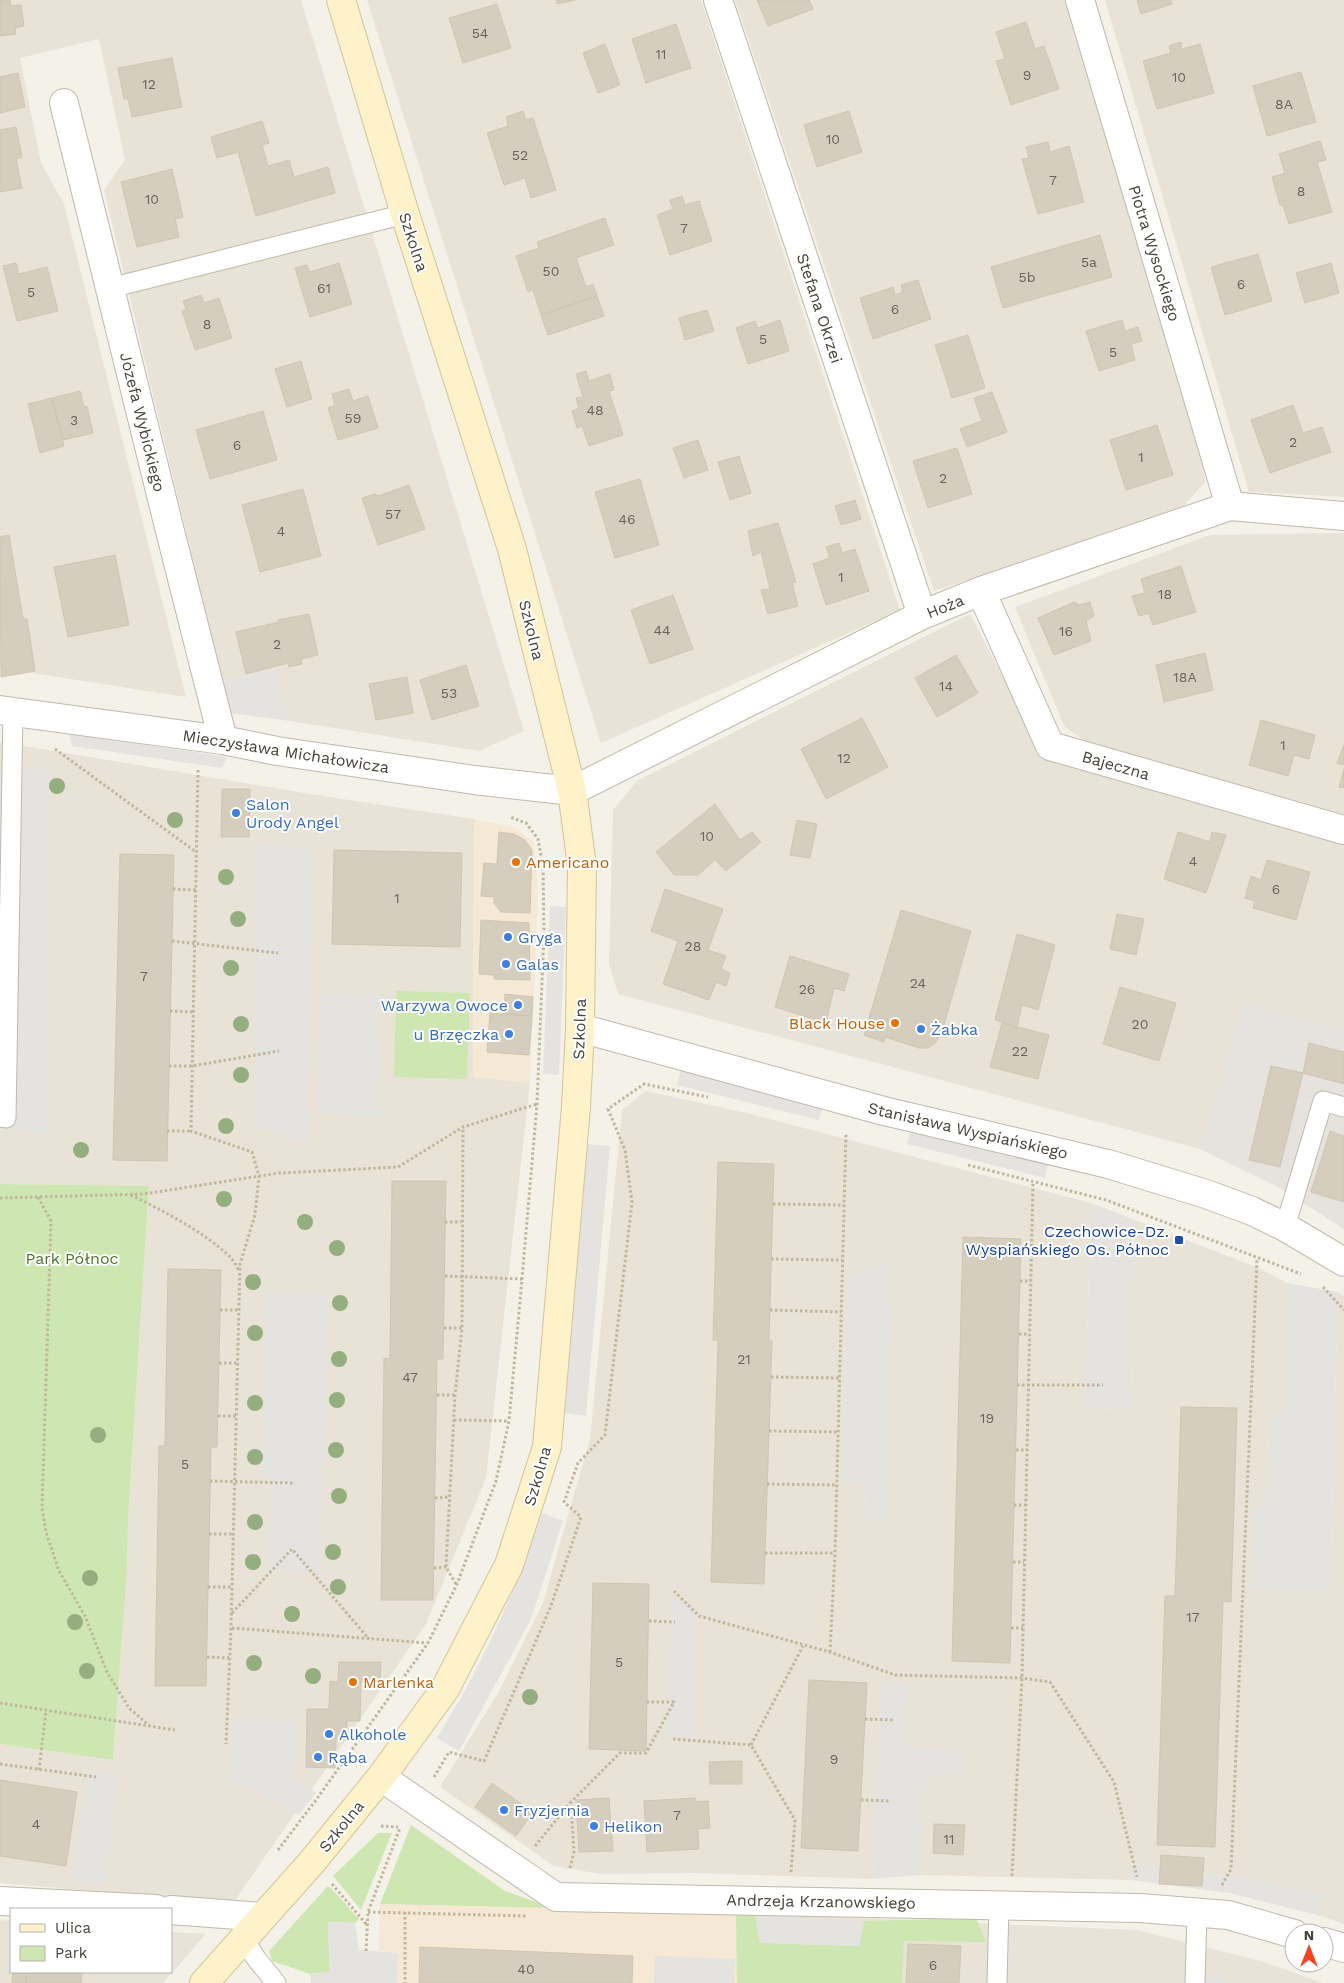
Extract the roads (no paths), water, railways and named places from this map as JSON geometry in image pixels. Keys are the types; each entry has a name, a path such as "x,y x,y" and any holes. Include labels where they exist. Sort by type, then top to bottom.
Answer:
{"street":[{"name":"Szkolna","path":"204,1983 312,1862 381,1777 445,1689 509,1565 547,1447 576,1107 580,1028 582,866 572,791 512,548 404,214 341,0"},
{"name":"Stefana Okrzei","path":"718,0 922,615"},
{"name":"Piotra Wysockiego","path":"1080,0 1230,506"},
{"name":"Józefa Wybickiego","path":"64,103 223,740"},
{"name":"Hoża","path":"572,791 922,615 981,592 1230,506 1344,516"},
{"name":"Bajeczna","path":"981,592 1050,746 1344,830"},
{"name":"Mieczysława Michałowicza","path":"7,711 223,740 277,751 474,780 572,791"},
{"name":"Stanisława Wyspiańskiego","path":"580,1028 884,1111 1108,1164 1206,1194 1252,1211 1285,1227 1344,1262"},
{"name":"Andrzeja Krzanowskiego","path":"381,1777 556,1896 1140,1908 1228,1915 1284,1931"},
{"path":"0,1901 136,1908"},
{"path":"172,1910 262,1917"}],"lane":[{"path":"110,288 404,214"},
{"path":"0,1117 6,1118 13,743 7,711"},
{"path":"1285,1227 1322,1101 1344,1107"},
{"path":"997,1983 999,1905"},
{"path":"1195,1983 1196,1912"},
{"path":"244,1938 255,1957 276,1983"}],"place":[{"name":"Salon Urody Angel","path":"236,813"},
{"name":"Americano","path":"516,862"},
{"name":"Gryga","path":"508,937"},
{"name":"Galas","path":"506,964"},
{"name":"Warzywa Owoce","path":"518,1005"},
{"name":"Black House","path":"895,1023"},
{"name":"Żabka","path":"921,1029"},
{"name":"u Brzęczka","path":"509,1034"},
{"name":"Czechowice-Dz. Wyspiańskiego Os. Północ","path":"1179,1240"},
{"name":"Marlenka","path":"353,1682"},
{"name":"Alkohole","path":"329,1734"},
{"name":"Rąba","path":"318,1757"},
{"name":"Fryzjernia","path":"504,1810"},
{"name":"Helikon","path":"594,1826"}],"park label":[{"name":"Park Północ","path":"72,1258"}]}
